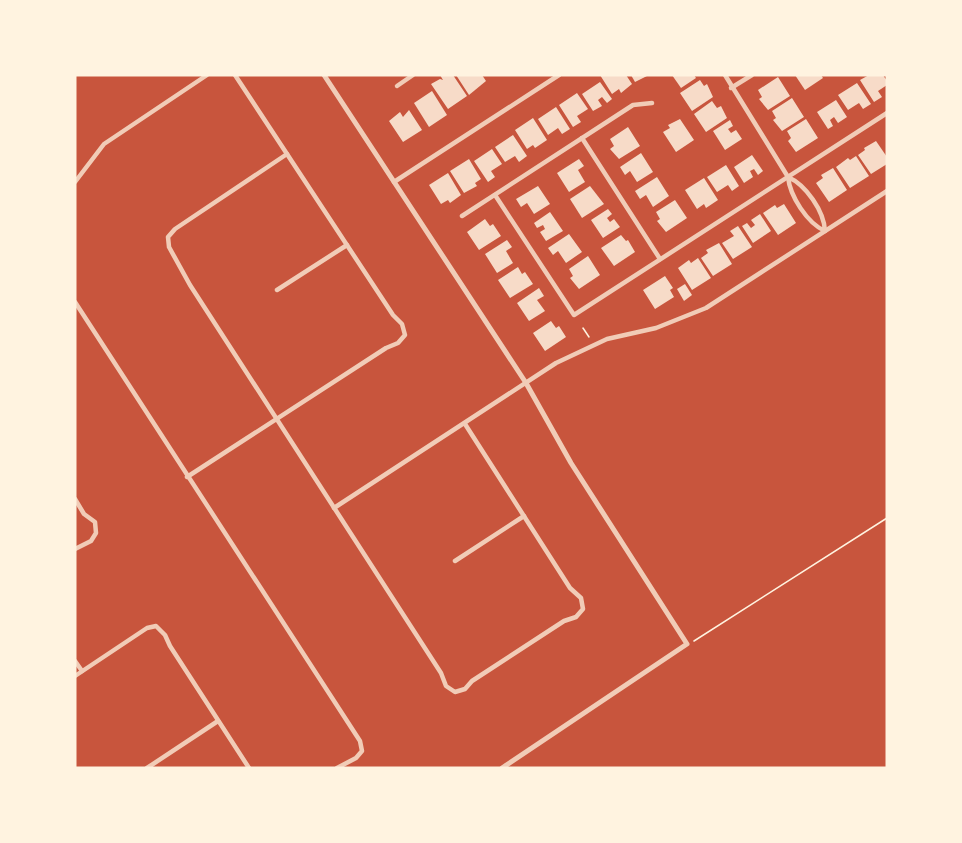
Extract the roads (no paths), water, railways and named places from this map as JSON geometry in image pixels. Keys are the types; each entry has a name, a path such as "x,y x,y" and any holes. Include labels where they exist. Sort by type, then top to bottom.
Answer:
{"street":[{"path":"75,182 93,155 116,134 207,75"},
{"path":"187,477 398,343 405,335 402,324 393,315 236,75"},
{"path":"324,75 526,383 571,463 687,644 502,768"},
{"path":"397,86 413,75"},
{"path":"394,182 559,75"},
{"path":"725,75 788,177 789,188 814,226 825,231"},
{"path":"731,88 752,75"},
{"path":"462,216 633,105 652,103"},
{"path":"495,195 573,315 887,113"},
{"path":"582,138 660,259"},
{"path":"288,154 175,228 168,237 169,247 190,285 441,673 446,686 455,692 465,689 472,681 564,621 576,617 583,609 581,598 570,588 465,424"},
{"path":"788,177 799,182 806,192 824,220 825,231"},
{"path":"334,508 556,363 592,345 672,323 706,308 887,191"},
{"path":"277,291 347,245"},
{"path":"75,302 360,741 362,751 356,758 337,768"},
{"path":"75,499 84,514 95,522 96,533 91,541 75,549"},
{"path":"455,561 524,516"},
{"path":"75,676 147,628 156,626 165,635 249,768"},
{"path":"75,661 82,671"},
{"path":"147,768 218,721"}]}
